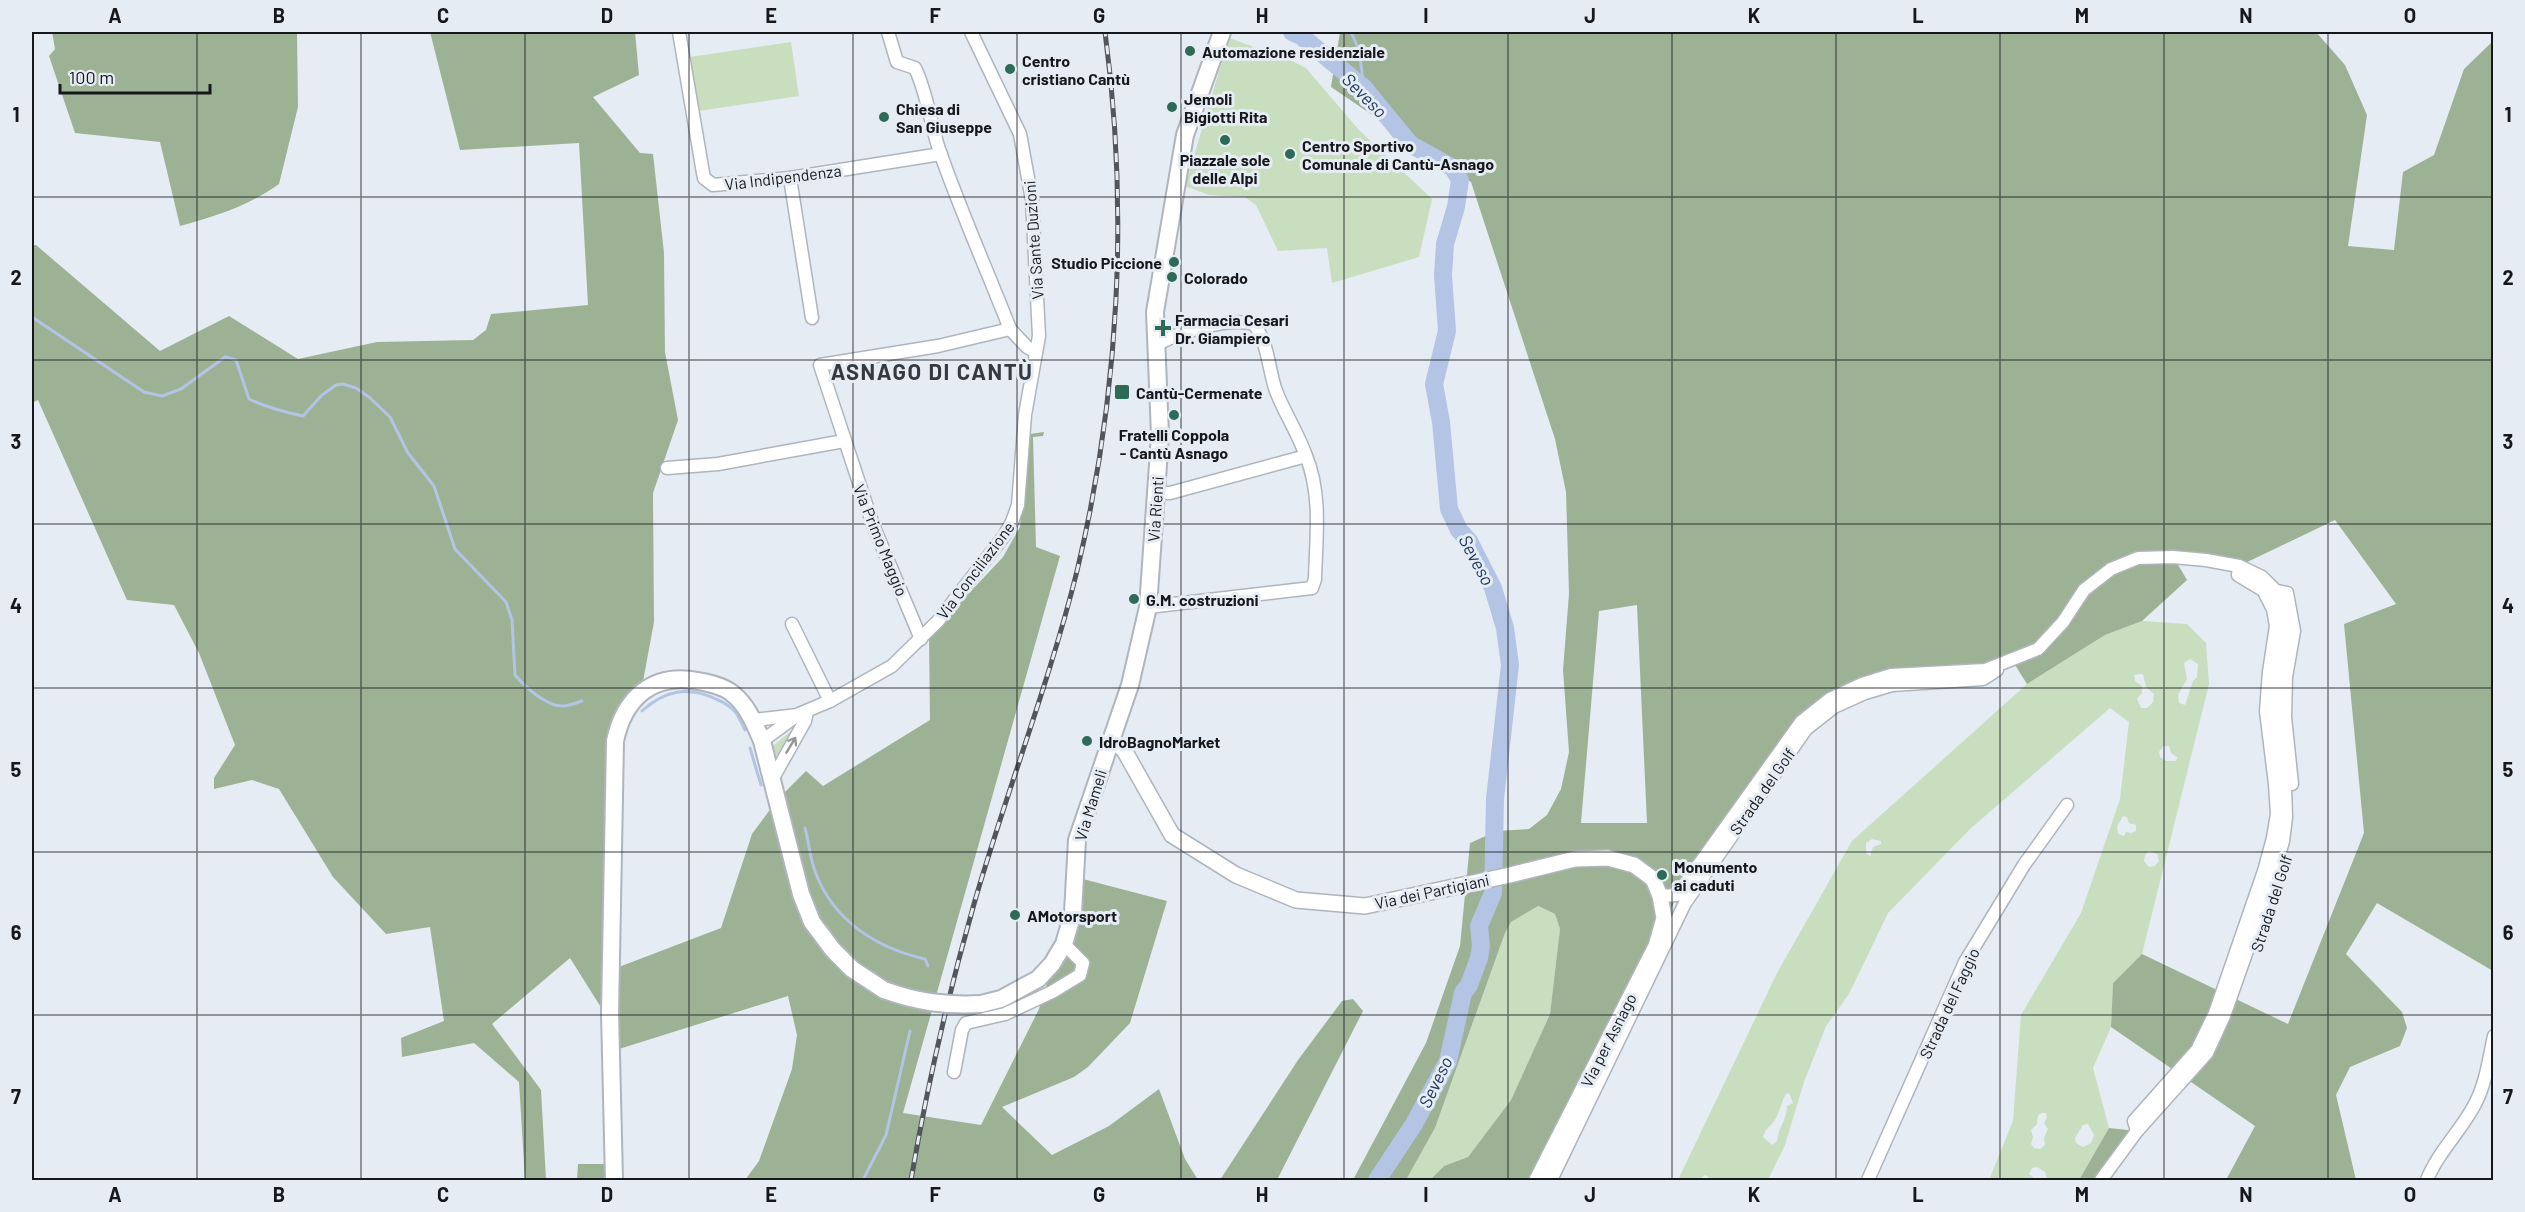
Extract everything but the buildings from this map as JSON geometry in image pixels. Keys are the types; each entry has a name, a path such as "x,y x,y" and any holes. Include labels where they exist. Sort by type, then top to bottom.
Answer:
{"main road":[{"name":"Via Rienti","path":"1112,739 1130,685 1148,607 1160,435 1155,312 1185,135 1222,32"},
{"name":"Via Mameli","path":"614,1180 610,1013 615,741 623,714 641,692 665,680 685,678 711,683 733,694 754,720 762,741 801,894 812,922 832,950 852,969 884,990 912,1000 937,1005 981,1004 1001,999 1038,979 1052,964 1064,944 1073,914 1077,840 1112,739"}],"street":[{"name":"Via Indipendenza","path":"679,32 704,178 713,185 790,178 941,154"},
{"path":"888,32 897,62 915,68 924,87 930,121 941,154 1010,329 1027,347 1036,352"},
{"name":"Via Sante Duzioni","path":"971,32 1020,134 1032,200 1039,336 1036,352"},
{"path":"790,178 812,318"},
{"path":"1148,607 1312,588 1316,579 1317,511 1312,472 1301,441 1276,390 1263,337 1254,324 1235,321 1182,333 1155,346"},
{"name":"Via Primo Maggio","path":"921,639 873,525 820,365 939,346 1010,329"},
{"name":"Via Conciliazione","path":"803,713 830,701 892,666 921,639 1012,522 1018,505 1025,415 1036,352"},
{"path":"667,468 718,464 844,441"},
{"path":"1156,493 1170,493 1306,456"},
{"name":"Strada del Golf","path":"1660,896 1677,895 1801,722 1830,699 1862,684 1891,675 1985,670 2038,649 2063,622 2084,590 2111,569 2138,558 2173,557 2239,566 2262,576 2277,591 2285,611 2286,629 2277,678 2275,717 2285,787 2286,817 2283,841 2274,874 2224,1016 2207,1053 2137,1131 2101,1180"},
{"name":"Strada del Golf","path":"2137,1131 2134,1121 2197,1050 2215,1013 2264,871 2273,838 2277,814 2266,711 2269,672 2277,626 2273,609 2263,590 2238,575 2239,566"},
{"name":"Strada del Golf","path":"2110,1180 2145,1134 2215,1055 2232,1018 2282,876 2291,843 2294,819 2285,717 2286,677 2294,631 2287,593 2277,591"},
{"path":"792,624 830,701"},
{"name":"Strada del Golf","path":"1551,1180 1684,903 1806,729 1834,707 1865,693 1892,685 1983,679 2013,660"},
{"path":"754,720 803,713"},
{"path":"762,741 803,713"},
{"path":"773,778 806,721 803,713"},
{"name":"Via dei Partigiani","path":"1112,739 1124,750 1172,836 1236,875 1288,897 1365,906 1575,859 1608,858 1634,865 1653,879 1660,896"},
{"name":"Strada del Faggio","path":"1868,1180 1965,962 2024,866 2067,805"},
{"name":"Via per Asnago","path":"1537,1180 1656,946 1664,918 1660,896"},
{"path":"954,1072 962,1030 966,1023 1005,1014 1052,992 1080,975 1083,963 1064,944"},
{"path":"2427,1180 2444,1149 2475,1103 2486,1077 2493,1036"}],"green space":[{"path":"52,32 297,32 298,107 279,184 231,210 180,226 160,142 75,133 49,56 55,49"},
{"path":"430,32 635,32 639,75 593,97 640,153 653,154 664,253 665,352 678,420 653,493 654,622 641,692 623,714 611,970 721,928 752,834 777,800 806,771 823,786 930,720 929,636 1003,557 1020,527 1028,437 1030,434 1044,432 1043,436 1033,437 1036,547 1060,556 903,1113 981,1125 1039,1009 1079,878 1167,901 1130,1023 1088,1067 1074,1077 1002,1107 1052,1155 1109,1126 1159,1089 1185,1159 1198,1180 745,1180 759,1161 792,1069 797,1035 788,996 603,1054 602,1009 570,958 492,1024 541,1090 546,1180 525,1180 519,1082 474,1043 402,1057 401,1038 444,1021 430,927 386,934 333,877 279,789 252,780 214,789 214,778 235,745 199,653 174,605 127,600 38,400 32,403 32,245 36,245 160,351 229,316 298,359 377,342 473,340 486,330 491,314 588,305 579,143 460,150"},
{"path":"1340,32 2316,32 2345,65 2367,115 2348,246 2394,250 2403,172 2434,155 2464,69 2493,41 2493,971 2377,903 2346,954 2402,1012 2407,1028 2400,1046 2350,1067 2336,1095 2356,1180 2226,1180 2255,1126 2111,1027 2113,983 2142,954 2288,1024 2364,833 2344,624 2396,604 2335,520 2239,566 2174,558 2187,580 2142,621 2105,635 2027,684 2012,660 1830,699 1677,895 1656,946 1537,1180 1430,1180 1444,1166 1468,1157 1511,1100 1550,1014 1560,929 1555,914 1538,906 1511,922 1505,933 1435,1128 1406,1180 1353,1180 1426,1043 1460,946 1470,843 1497,831 1529,829 1547,815 1561,789 1569,752 1563,670 1569,594 1566,492 1555,439 1471,182 1331,87","holes":["1637,605 1647,823 1581,823 1599,611"]},
{"name":"Centro Sportivo Comunale di Cantù-Asnago","path":"1229,38 1306,68 1359,130 1432,199 1419,257 1332,283 1327,248 1278,251 1256,205 1245,197 1209,195 1185,186"},
{"path":"791,42 799,96 698,111 690,57"},
{"path":"2142,621 2187,624 2206,643 2209,684 2142,954 2113,983 2111,1027 2093,1068 2109,1128 2079,1180 2043,1180 2047,1179 2045,1172 2037,1167 2032,1168 2029,1174 2036,1180 1989,1180 2013,1121 2021,1015 2081,913 2120,799 2129,722 2110,708 1970,829 1888,913 1849,994 1826,1026 1804,1082 1785,1145 1768,1180 1713,1180 1705,1175 1698,1180 1678,1180 1777,973 1852,841 2027,684 2105,635","holes":["2190,659 2198,664 2197,677 2193,681 2185,705 2179,703 2178,695 2187,679 2184,663","2143,674 2146,687 2154,694 2153,702 2147,708 2141,708 2137,699 2142,693 2142,686 2135,681 2134,675","2163,746 2169,746 2171,753 2178,758 2175,761 2166,761 2160,757 2159,752","2123,816 2127,817 2129,823 2136,825 2136,831 2126,832 2124,836 2118,834 2117,826","1872,839 1881,841 1881,844 1873,847 1870,856 1866,853 1866,843","2149,851 2157,854 2159,861 2155,866 2149,867 2144,861","1789,1093 1793,1103 1787,1106 1777,1141 1772,1145 1763,1137 1776,1118 1786,1094","2046,1113 2044,1123 2048,1129 2044,1138 2045,1145 2040,1149 2034,1148 2031,1144 2033,1137 2031,1130 2037,1124 2038,1115","2088,1124 2094,1135 2091,1143 2083,1147 2076,1143 2075,1138 2083,1125"]},
{"path":"797,726 778,761 773,746"},
{"path":"1537,906 1555,914 1560,929 1550,1014 1511,1100 1468,1157 1444,1166 1430,1180 1406,1180 1435,1128 1505,933 1511,922"},
{"path":"1353,999 1363,1011 1277,1180 1220,1180 1298,1060 1342,1001"},
{"path":"2109,1128 2137,1131 2101,1180 2079,1180"},
{"path":"578,1164 614,1164 614,1180 577,1180"}],"waterway":[{"name":"Seveso","path":"1292,32 1301,36 1364,88 1410,144 1453,168 1460,180 1456,207 1445,244 1443,275 1447,331 1434,384 1441,422 1449,509 1459,530 1469,541 1493,588 1505,628 1510,665 1495,799 1493,893 1479,926 1481,946 1479,958 1469,985 1463,993 1448,1061 1414,1124 1377,1180"},
{"path":"1351,32 1359,50 1364,88"},
{"path":"32,317 144,392 162,396 181,389 225,357 236,360 249,399 282,411 303,416 322,395 336,385 343,384 356,388 369,397 390,417 408,453 434,486 455,549 506,602 512,620 515,675 530,690 550,703 565,706 582,701"},
{"path":"642,711 659,698 677,692 696,692 729,706 745,730"},
{"path":"750,748 761,785"},
{"path":"805,828 816,874 834,906 846,919 874,940 890,948 925,959 928,966"},
{"path":"863,1180 886,1135 910,1031"}],"railway":[{"path":"911,1180 931,1076 964,938 1066,613 1091,505 1111,370 1116,303 1117,167 1105,32"}],"place":[{"name":"Automazione residenziale","path":"1190,51"},
{"name":"Centro cristiano Cantù","path":"1010,69"},
{"name":"Jemoli Bigiotti Rita","path":"1172,107"},
{"name":"Chiesa di San Giuseppe","path":"884,117"},
{"name":"Piazzale sole delle Alpi","path":"1225,140"},
{"name":"Centro Sportivo Comunale di Cantù-Asnago","path":"1290,154"},
{"name":"Studio Piccione","path":"1174,262"},
{"name":"Colorado","path":"1172,277"},
{"name":"Farmacia Cesari Dr. Giampiero","path":"1163,328"},
{"name":"Cantù-Cermenate","path":"1122,392"},
{"name":"Fratelli Coppola - Cantù Asnago","path":"1174,415"},
{"name":"G.M. costruzioni","path":"1134,599"},
{"name":"IdroBagnoMarket","path":"1087,741"},
{"name":"Monumento ai caduti","path":"1662,875"},
{"name":"AMotorsport","path":"1015,915"}],"district":[{"name":"ASNAGO DI CANTÙ","path":"932,371"}]}
